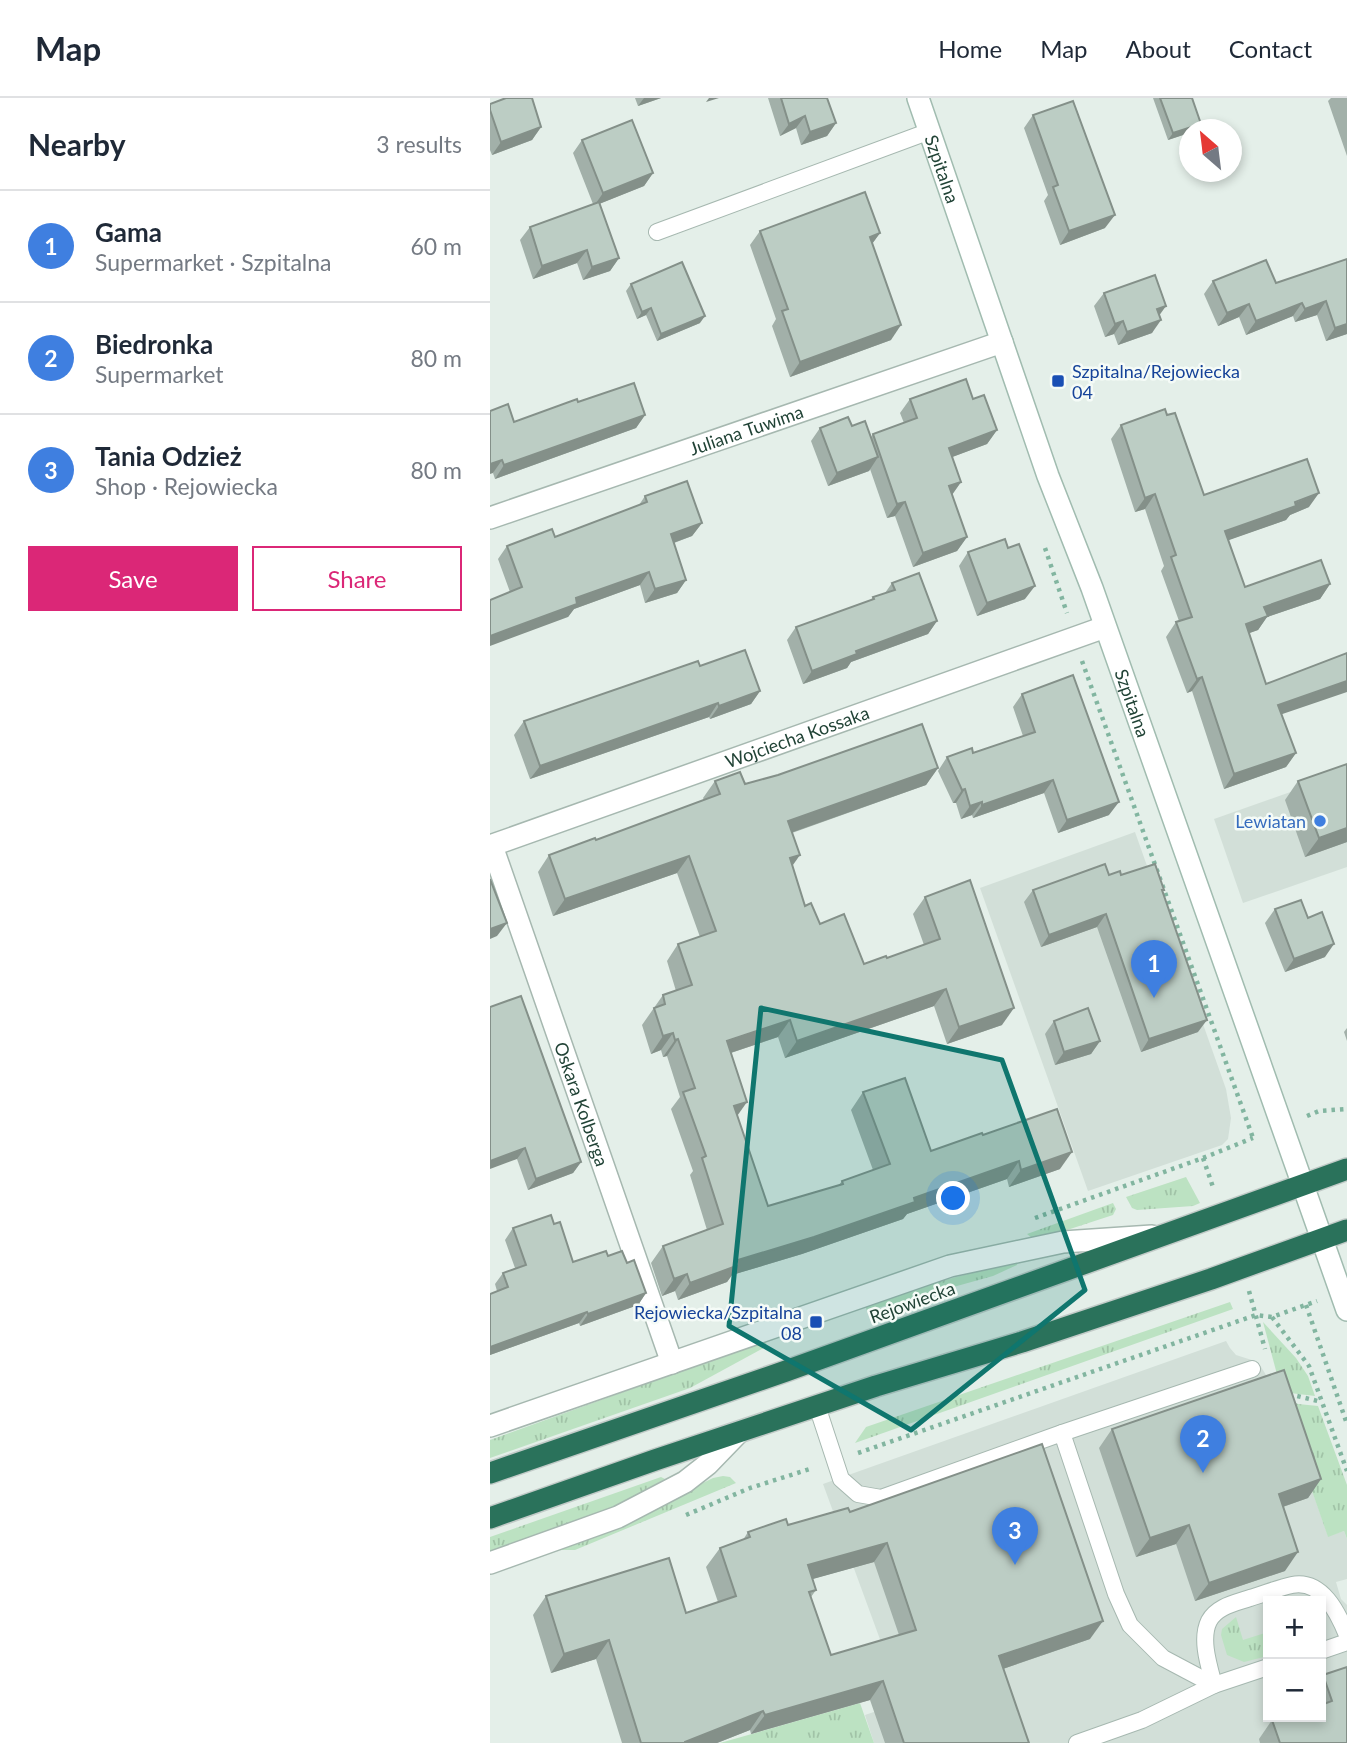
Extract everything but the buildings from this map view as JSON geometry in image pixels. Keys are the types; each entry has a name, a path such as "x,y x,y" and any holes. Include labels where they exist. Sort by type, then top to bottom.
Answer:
{"highway":[{"name":"Rejowiecka","path":"490,1473 786,1371 1347,1169"},
{"path":"490,1518 876,1386 1072,1326 1347,1230"}],"street":[{"name":"Szpitalna","path":"918,98 1048,476 1092,588 1344,1301"},
{"name":"Juliana Tuwima","path":"490,518 1002,342"},
{"name":"Wojciecha Kossaka","path":"491,846 1105,627"},
{"name":"Oskara Kolberga","path":"491,846 672,1363"},
{"path":"490,1426 950,1266 1063,1242 1165,1235"},
{"path":"490,1563 618,1517 663,1494 708,1465 738,1433"}],"lane":[{"path":"657,233 930,131"},
{"path":"817,1406 841,1479 858,1494 881,1498 1062,1433 1252,1370"},
{"path":"1062,1433 1116,1594 1130,1625 1163,1658 1214,1685"},
{"path":"1214,1685 1205,1642 1209,1621 1222,1607 1295,1584 1310,1587 1326,1597 1339,1614 1347,1635"},
{"path":"1326,1649 1347,1642"},
{"path":"1077,1743 1142,1720 1214,1685 1263,1669"}],"path":[{"path":"1319,1111 1347,1110"},
{"path":"1203,1158 1253,1138"},
{"path":"679,1518 750,1488 1256,1315 1272,1317 1306,1305 1344,1301"},
{"path":"1306,1305 1347,1424"},
{"path":"1256,1315 1266,1351"},
{"path":"1272,1317 1309,1366 1347,1471"},
{"path":"1283,1392 1322,1402"}],"highlighted area":[{"path":"761,1008 1002,1060 1085,1290 911,1430 729,1326"}],"shaded area":[{"path":"1347,772 1347,867 1243,903 1214,819"},
{"path":"1135,832 1226,1089 1231,1118 1228,1139 1222,1145 1088,1191 980,888"},
{"path":"1226,1341 1236,1355 1258,1362 1279,1396 1328,1536 1344,1531 1347,1539 1347,1579 1336,1582 1341,1599 1347,1605 1347,1743 874,1743 865,1715 903,1702 823,1484"}],"green space":[{"path":"1186,1177 1200,1203 1193,1206 1137,1210 1132,1208 1126,1197"},
{"path":"1113,1203 1116,1209 1113,1215 1064,1231 1032,1238 1027,1234"},
{"path":"1018,1262 1017,1265 993,1276 867,1311 865,1305 937,1282"},
{"path":"1230,1302 1233,1309 855,1443 866,1427"},
{"path":"1263,1322 1296,1358 1308,1376 1315,1396 1290,1393 1278,1378"},
{"path":"765,1341 767,1346 690,1388 490,1458 490,1440"},
{"path":"1279,1396 1298,1404 1318,1406 1347,1485 1347,1539 1344,1531 1328,1537"},
{"path":"661,1477 665,1479 606,1512 490,1554 490,1537"},
{"path":"730,1477 736,1483 575,1550 558,1550 620,1524 713,1478"},
{"path":"1236,1617 1243,1640 1263,1634 1263,1657 1244,1662 1227,1655 1221,1635 1222,1629"},
{"path":"860,1703 874,1743 720,1743"}],"place":[{"name":"Szpitalna/Rejowiecka 04","path":"1058,381"},
{"name":"Lewiatan","path":"1320,821"},
{"name":"Gama","path":"1154,998"},
{"name":"Rejowiecka/Szpitalna 08","path":"816,1322"},
{"name":"Biedronka","path":"1203,1473"},
{"name":"Tania Odzież","path":"1015,1565"}]}
